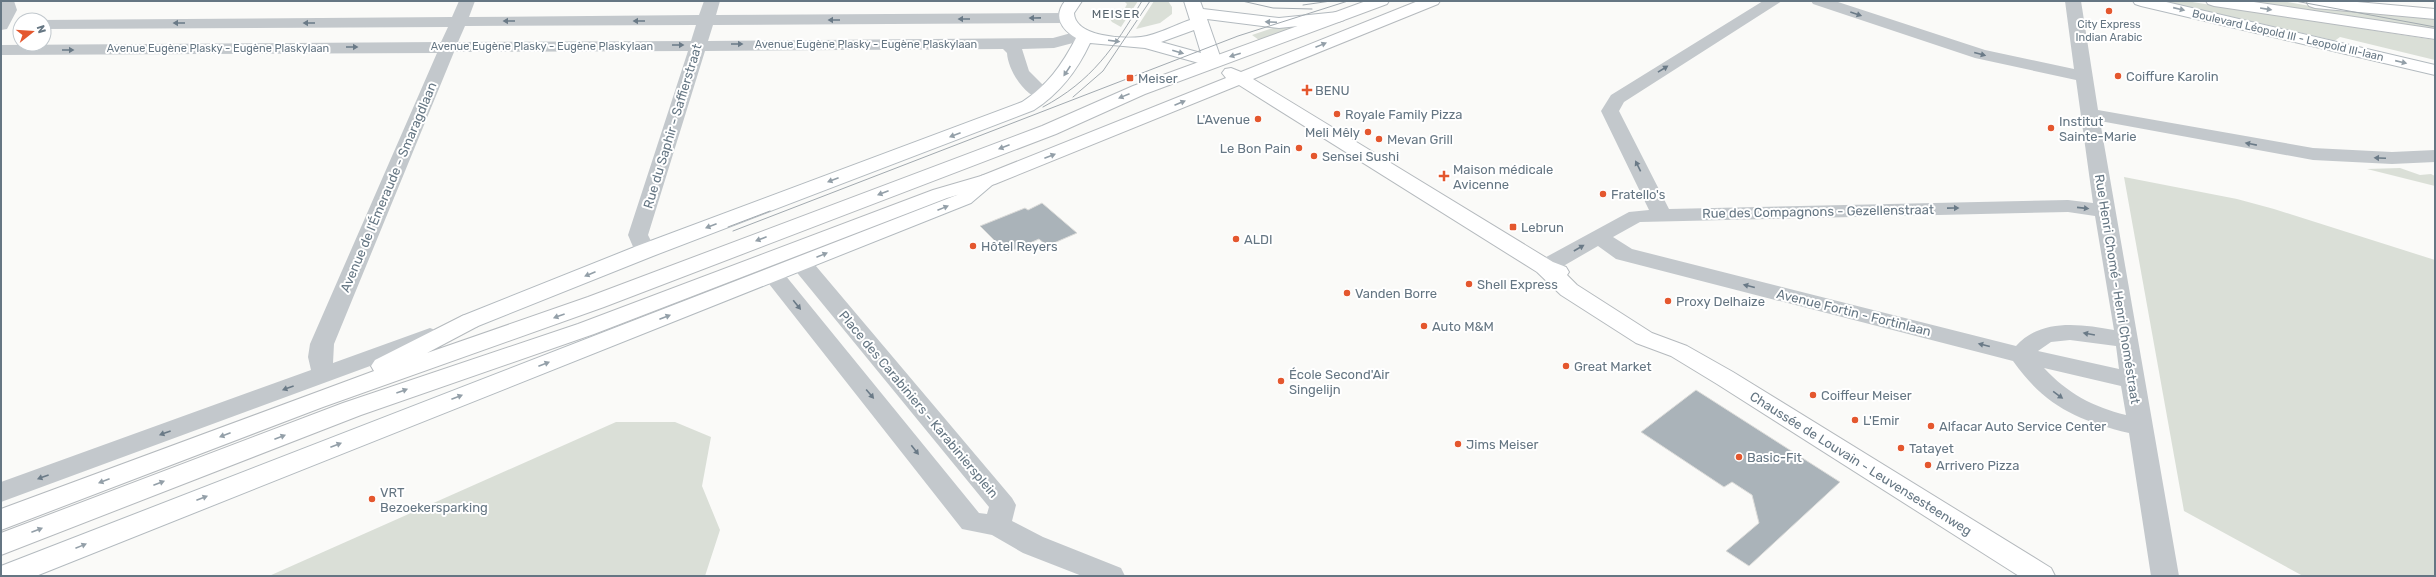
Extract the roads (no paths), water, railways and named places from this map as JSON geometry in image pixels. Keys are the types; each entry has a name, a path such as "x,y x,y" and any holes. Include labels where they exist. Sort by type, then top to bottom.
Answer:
{"main road":[{"path":"1074,1 1067,8 1066,18 1070,26 1083,36 1116,42 1143,42 1195,12 1279,23 1338,17"},
{"path":"1,520 314,401 604,300 1049,130 1106,103 1213,62 1263,46 1381,1"},
{"path":"1,544 418,385 586,329 940,194 988,180 1241,80 1284,60 1432,1"},
{"name":"Boulevard Léopold III - Leopold III-laan","path":"2141,1 2435,70"},
{"name":"Boulevard Léopold III - Leopold III-laan","path":"2214,1 2435,34"},
{"path":"2300,1 2435,14"},
{"path":"2362,1 2416,12"},
{"path":"1195,12 1213,62"},
{"path":"314,401 470,321 645,251 1028,106 1039,91 1064,76 1083,36"},
{"name":"Chaussée de Louvain - Leuvensesteenweg","path":"1143,42 1213,62 1545,267 1569,290 1637,334 1679,352 1725,378 2041,576"},
{"path":"6,576 964,200 988,180"}],"street":[{"path":"6,1 9,10 1,25 12,25"},
{"name":"Avenue de l'Émeraude - Smaragdlaan","path":"324,375 320,357 322,344 467,1"},
{"name":"Rue du Saphir - Saffierstraat","path":"645,251 638,235 712,1"},
{"path":"1661,214 1610,111 1618,99 1659,71 1774,1"},
{"path":"1819,1 1981,54 2084,76"},
{"name":"Rue Henri Chomé - Henri Choméstraat","path":"2073,1 2104,211 2127,340 2132,380 2165,576"},
{"name":"Avenue Eugène Plasky - Eugène Plaskylaan","path":"52,24 1066,18"},
{"path":"1039,91 1022,75 1016,64 1012,48 1034,43 1054,42 1083,36"},
{"name":"Avenue Eugène Plasky - Eugène Plaskylaan","path":"1,50 698,44 1012,48"},
{"path":"2090,114 2313,154 2430,161"},
{"name":"Rue des Compagnons - Gezellenstraat","path":"1545,267 1636,216 1661,214 2068,206 2104,211"},
{"name":"Avenue Fortin - Fortinlaan","path":"1598,237 1624,254 2021,355 2132,380"},
{"name":"Place des Carabiniers - Karabiniersplein","path":"802,264 1004,505 997,525"},
{"path":"773,275 971,522 997,525 1033,545 1111,576"},
{"path":"1,492 470,321"},
{"path":"2127,340 2074,331 2049,335 2028,344 2021,355 2034,374 2056,394 2085,412 2141,427"}],"tram line":[{"path":"1043,107 1075,86 1100,62 1122,34 1142,1"},
{"path":"1073,97 1103,71 1150,1"},
{"path":"1242,1 1273,8 1312,9"},
{"path":"1303,5 1331,1"},
{"path":"733,231 1238,36 1348,1"},
{"path":"2295,1 2435,27"},
{"path":"728,227 770,211"}],"place":[{"name":"City Express Indian Arabic","path":"2109,11"},
{"name":"Coiffure Karolin","path":"2118,76"},
{"name":"Meiser","path":"1130,78"},
{"name":"BENU","path":"1307,90"},
{"name":"Royale Family Pizza","path":"1337,114"},
{"name":"L'Avenue","path":"1258,119"},
{"name":"Institut Sainte-Marie","path":"2051,128"},
{"name":"Meli Mêly","path":"1368,132"},
{"name":"Mevan Grill","path":"1379,139"},
{"name":"Le Bon Pain","path":"1299,148"},
{"name":"Sensei Sushi","path":"1314,156"},
{"name":"Maison médicale Avicenne","path":"1444,176"},
{"name":"Fratello's","path":"1603,194"},
{"name":"Lebrun","path":"1513,227"},
{"name":"ALDI","path":"1236,239"},
{"name":"Hôtel Reyers","path":"973,246"},
{"name":"Shell Express","path":"1469,284"},
{"name":"Vanden Borre","path":"1347,293"},
{"name":"Proxy Delhaize","path":"1668,301"},
{"name":"Auto M&M","path":"1424,326"},
{"name":"Great Market","path":"1566,366"},
{"name":"École Second'Air Singelijn","path":"1281,381"},
{"name":"Coiffeur Meiser","path":"1813,395"},
{"name":"L'Emir","path":"1855,420"},
{"name":"Alfacar Auto Service Center","path":"1931,426"},
{"name":"Jims Meiser","path":"1458,444"},
{"name":"Tatayet","path":"1901,448"},
{"name":"Basic-Fit","path":"1739,457"},
{"name":"Arrivero Pizza","path":"1928,465"},
{"name":"VRT Bezoekersparking","path":"372,499"}],"district":[{"name":"MEISER","path":"1116,14"}]}
